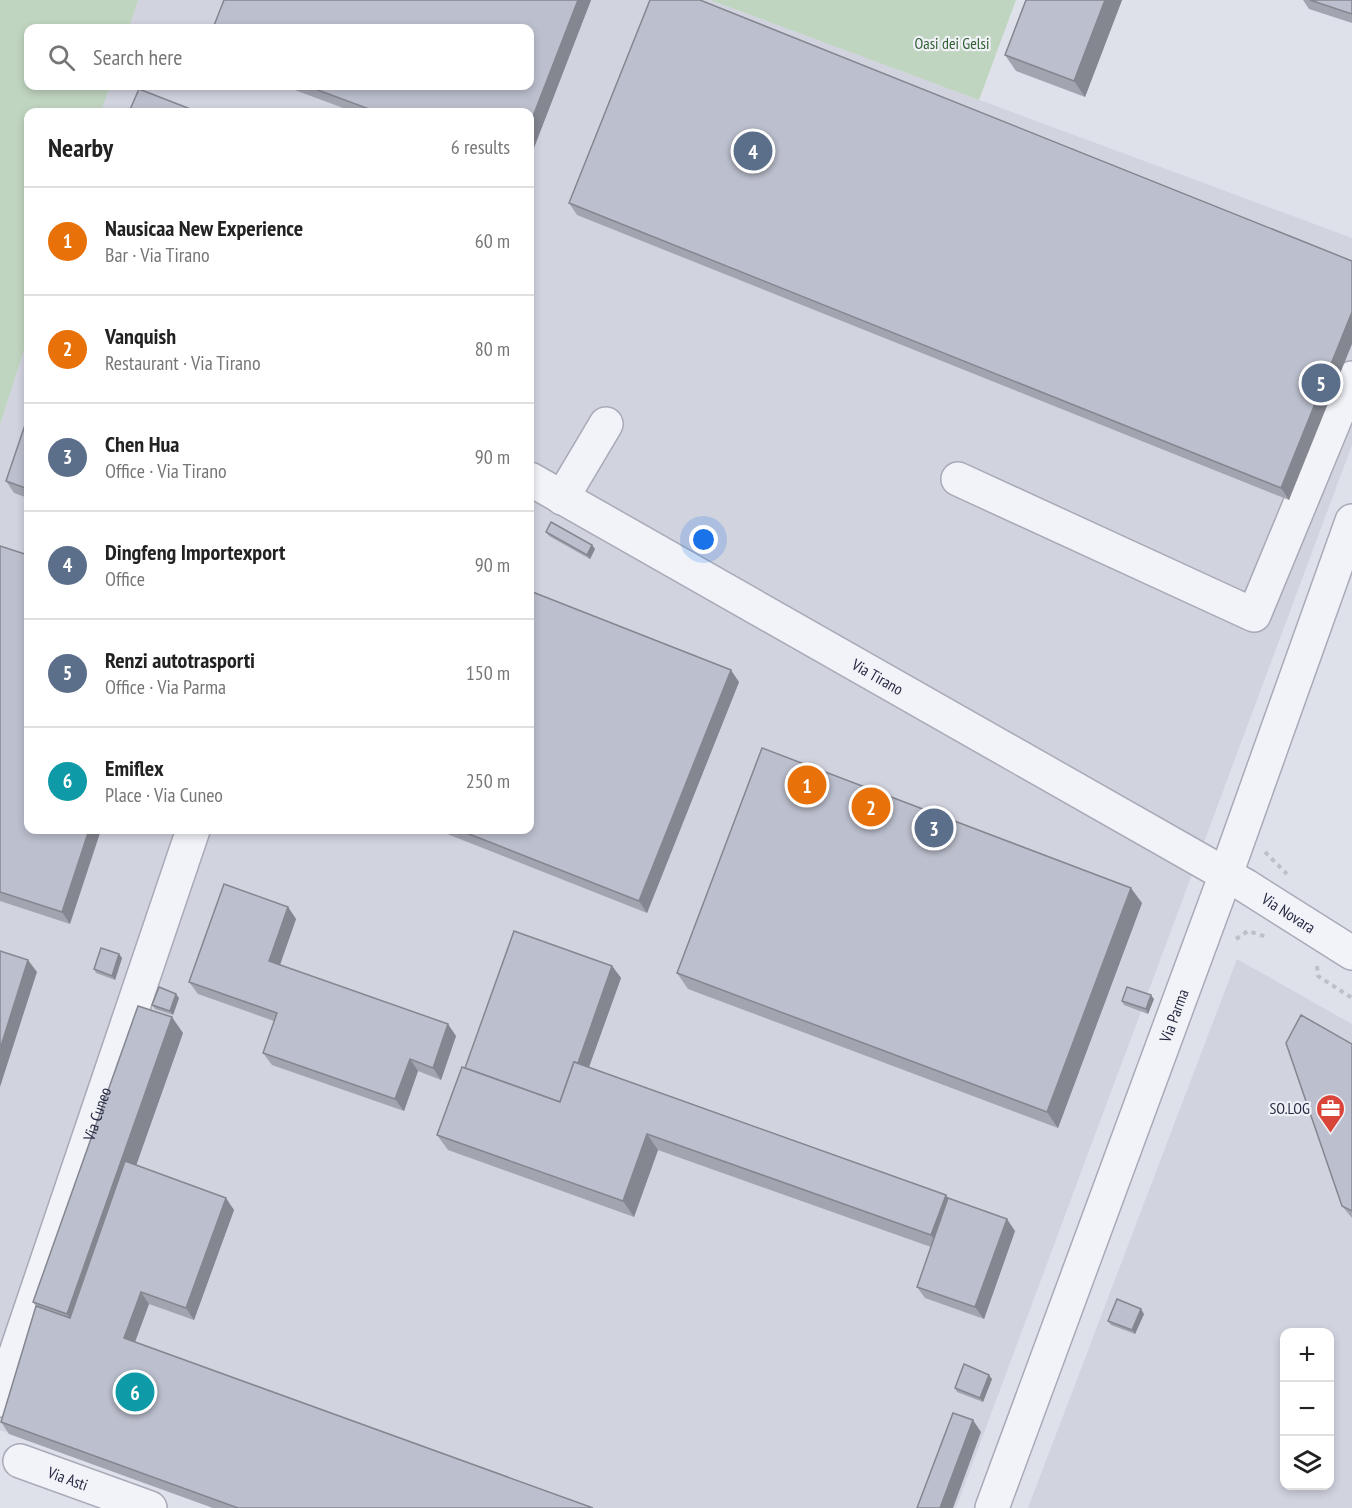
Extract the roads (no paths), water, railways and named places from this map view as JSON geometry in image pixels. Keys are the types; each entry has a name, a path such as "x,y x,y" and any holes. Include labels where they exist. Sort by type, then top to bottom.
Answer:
{"street":[{"path":"958,479 1254,615 1352,378"},
{"path":"562,498 606,423"},
{"name":"Via Tirano","path":"534,481 1226,874"},
{"name":"Via Parma","path":"992,1508 1226,874 1352,521"},
{"name":"Via Cuneo","path":"0,1400 192,834"},
{"name":"Via Novara","path":"1226,874 1352,953"},
{"name":"Via Asti","path":"20,1461 150,1508"}],"place":[{"name":"Dingfeng Importexport","path":"753,151"},
{"name":"Renzi autotrasporti","path":"1321,383"},
{"name":"Nausicaa New Experience","path":"807,785"},
{"name":"Vanquish","path":"871,807"},
{"name":"Chen Hua","path":"934,828"},
{"name":"SO.LOG","path":"1331,1134"},
{"name":"Emiflex","path":"135,1392"}],"park label":[{"name":"Oasi dei Gelsi","path":"952,43"}]}
